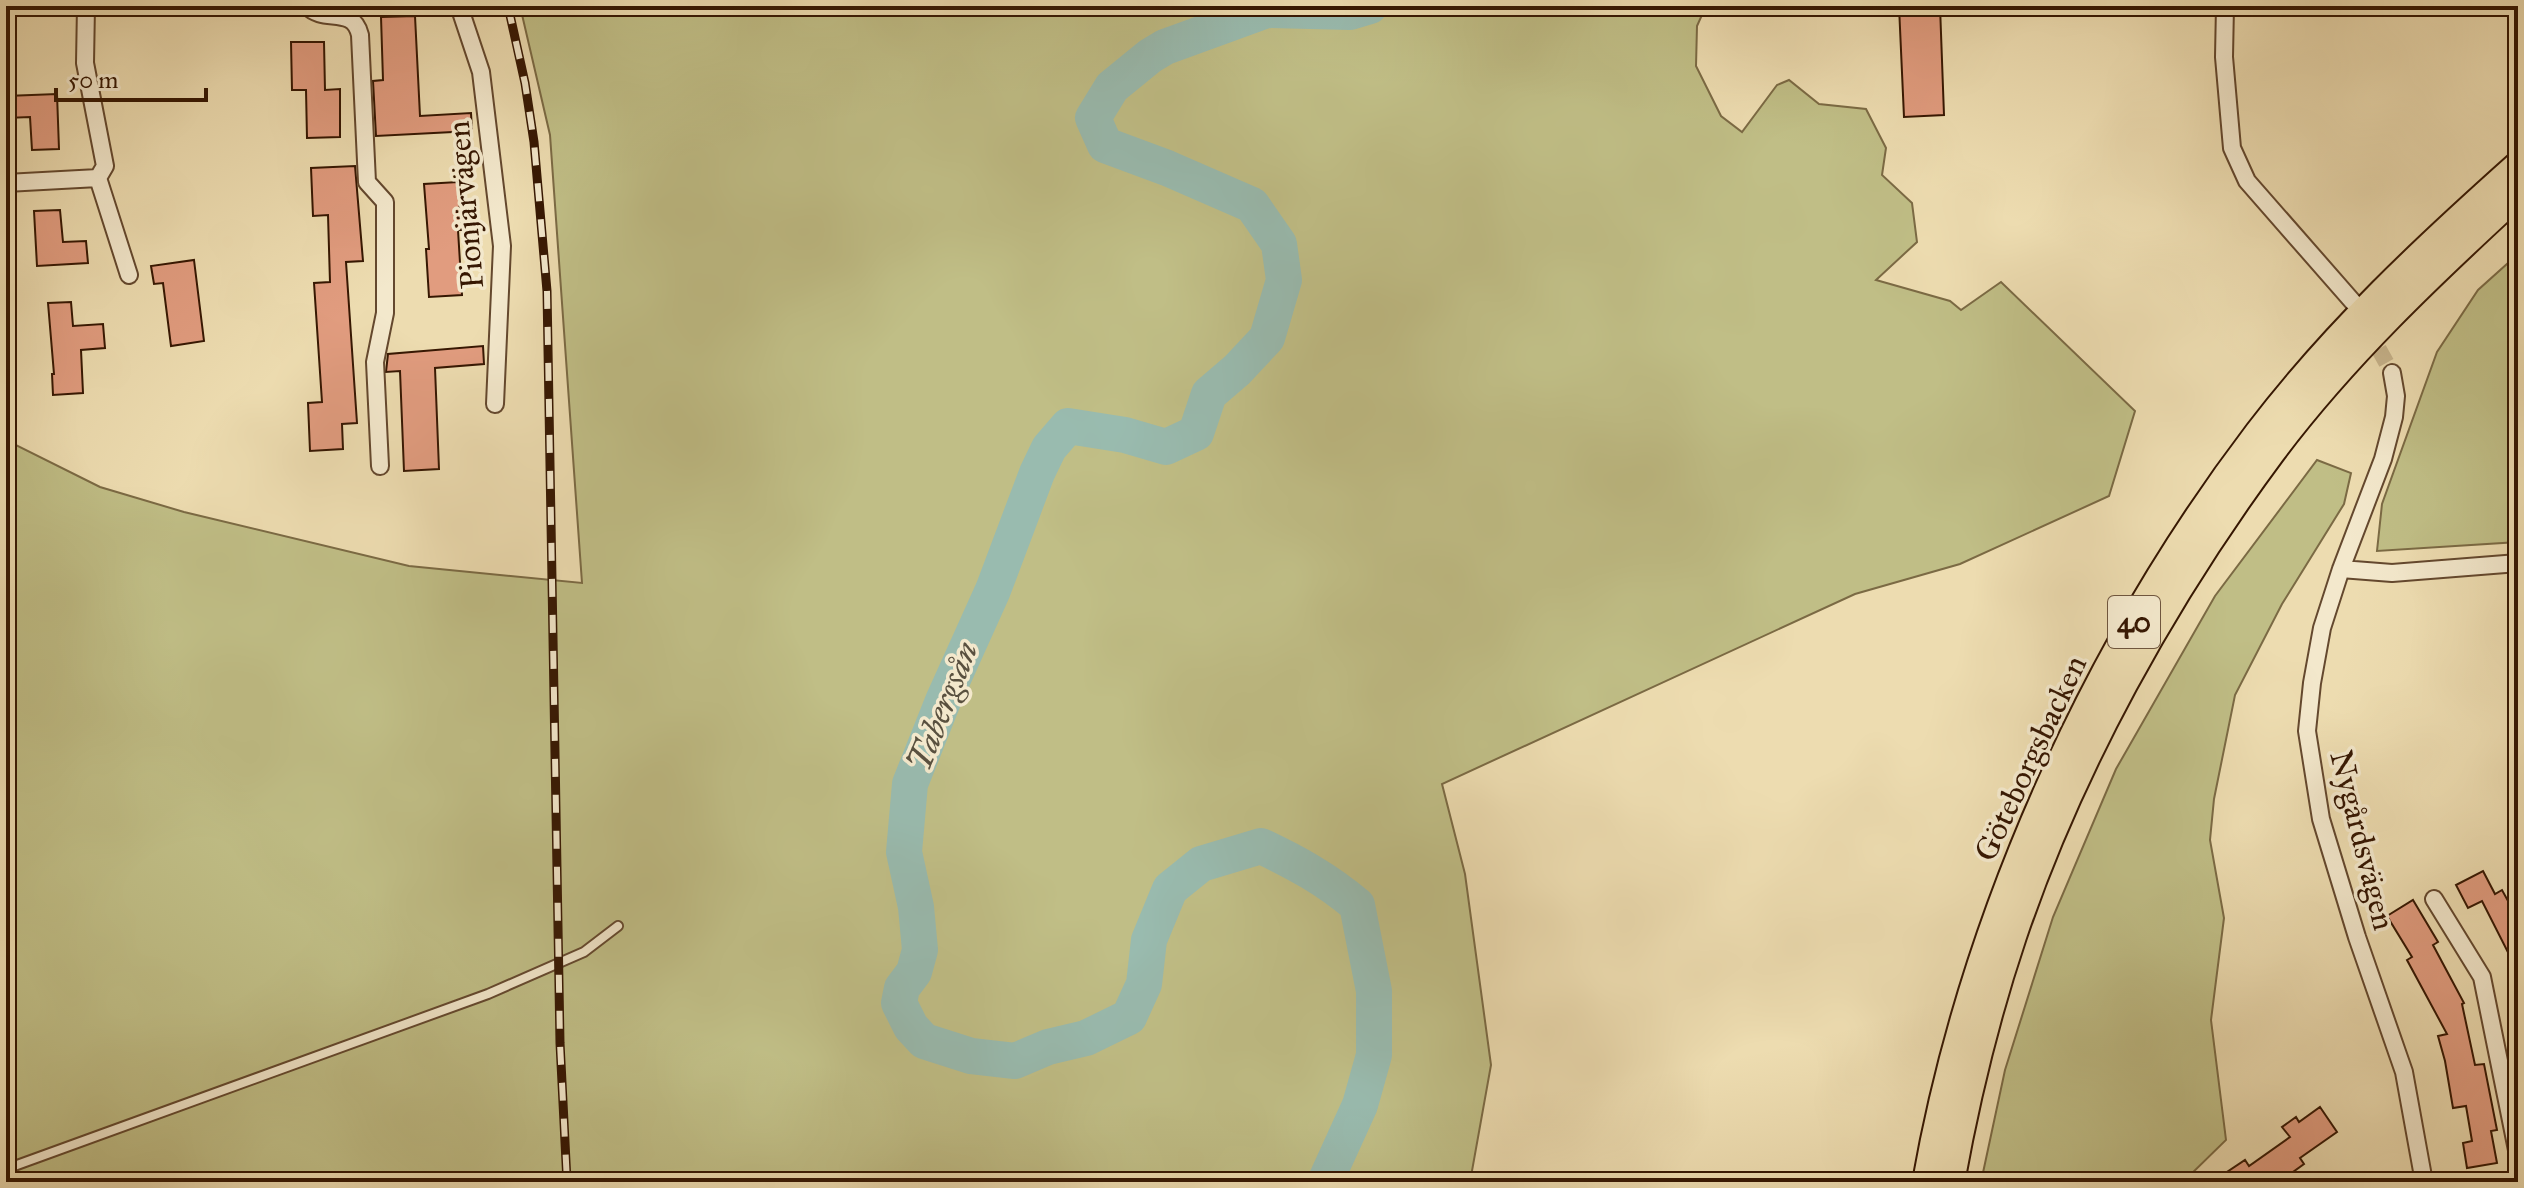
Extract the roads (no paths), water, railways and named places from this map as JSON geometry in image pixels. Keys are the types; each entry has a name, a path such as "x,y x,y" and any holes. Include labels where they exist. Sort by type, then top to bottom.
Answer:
{"highway":[{"name":"Göteborgsbacken","path":"1926,1182 1954,1054 2007,888 2041,803 2104,675 2151,593 2203,510 2258,432 2319,358 2384,289 2518,165"},
{"name":"Göteborgsbacken","path":"1951,1182 1973,1074 2014,935 2078,778 2129,676 2179,591 2273,451 2395,311 2518,194"}],"street":[{"path":"86,6 85,63 105,166 98,178 129,275"},
{"path":"307,6 319,15 352,19 358,24 360,35 367,182 385,202 385,313 375,362 380,466"},
{"name":"Pionjärvägen","path":"459,6 481,72 502,246 495,404"},
{"path":"2225,6 2224,57 2232,148 2247,181 2353,302"},
{"path":"6,183 98,178"},
{"name":"Nygårdsvägen","path":"2392,373 2396,396 2394,417 2383,459 2322,628 2307,731 2321,819 2357,937 2404,1072 2424,1182"},
{"path":"2341,569 2392,573 2518,563"},
{"name":"Nygårdsvägen","path":"2434,899 2482,977 2518,1155"}],"lane":[{"path":"6,1169 488,994 584,952 618,926"}],"waterway":[{"name":"Tabergsån","path":"1325,1182 1360,1105 1374,1055 1374,991 1357,905 1311,872 1261,846 1201,864 1170,889 1149,940 1144,984 1129,1017 1086,1038 1048,1047 1015,1061 971,1056 924,1041 911,1027 899,1003 902,988 914,972 920,950 916,907 904,852 910,784 993,590 1049,448 1068,426 1125,435 1166,447 1196,433 1209,394 1267,338 1284,280 1279,244 1252,205 1105,145 1093,118 1112,87 1165,47 1267,10 1350,12 1370,6"}],"tunnel":[{"path":"2367,328 2392,373"}],"railway":[{"path":"508,6 534,142 547,291 560,1043 567,1182"}]}
